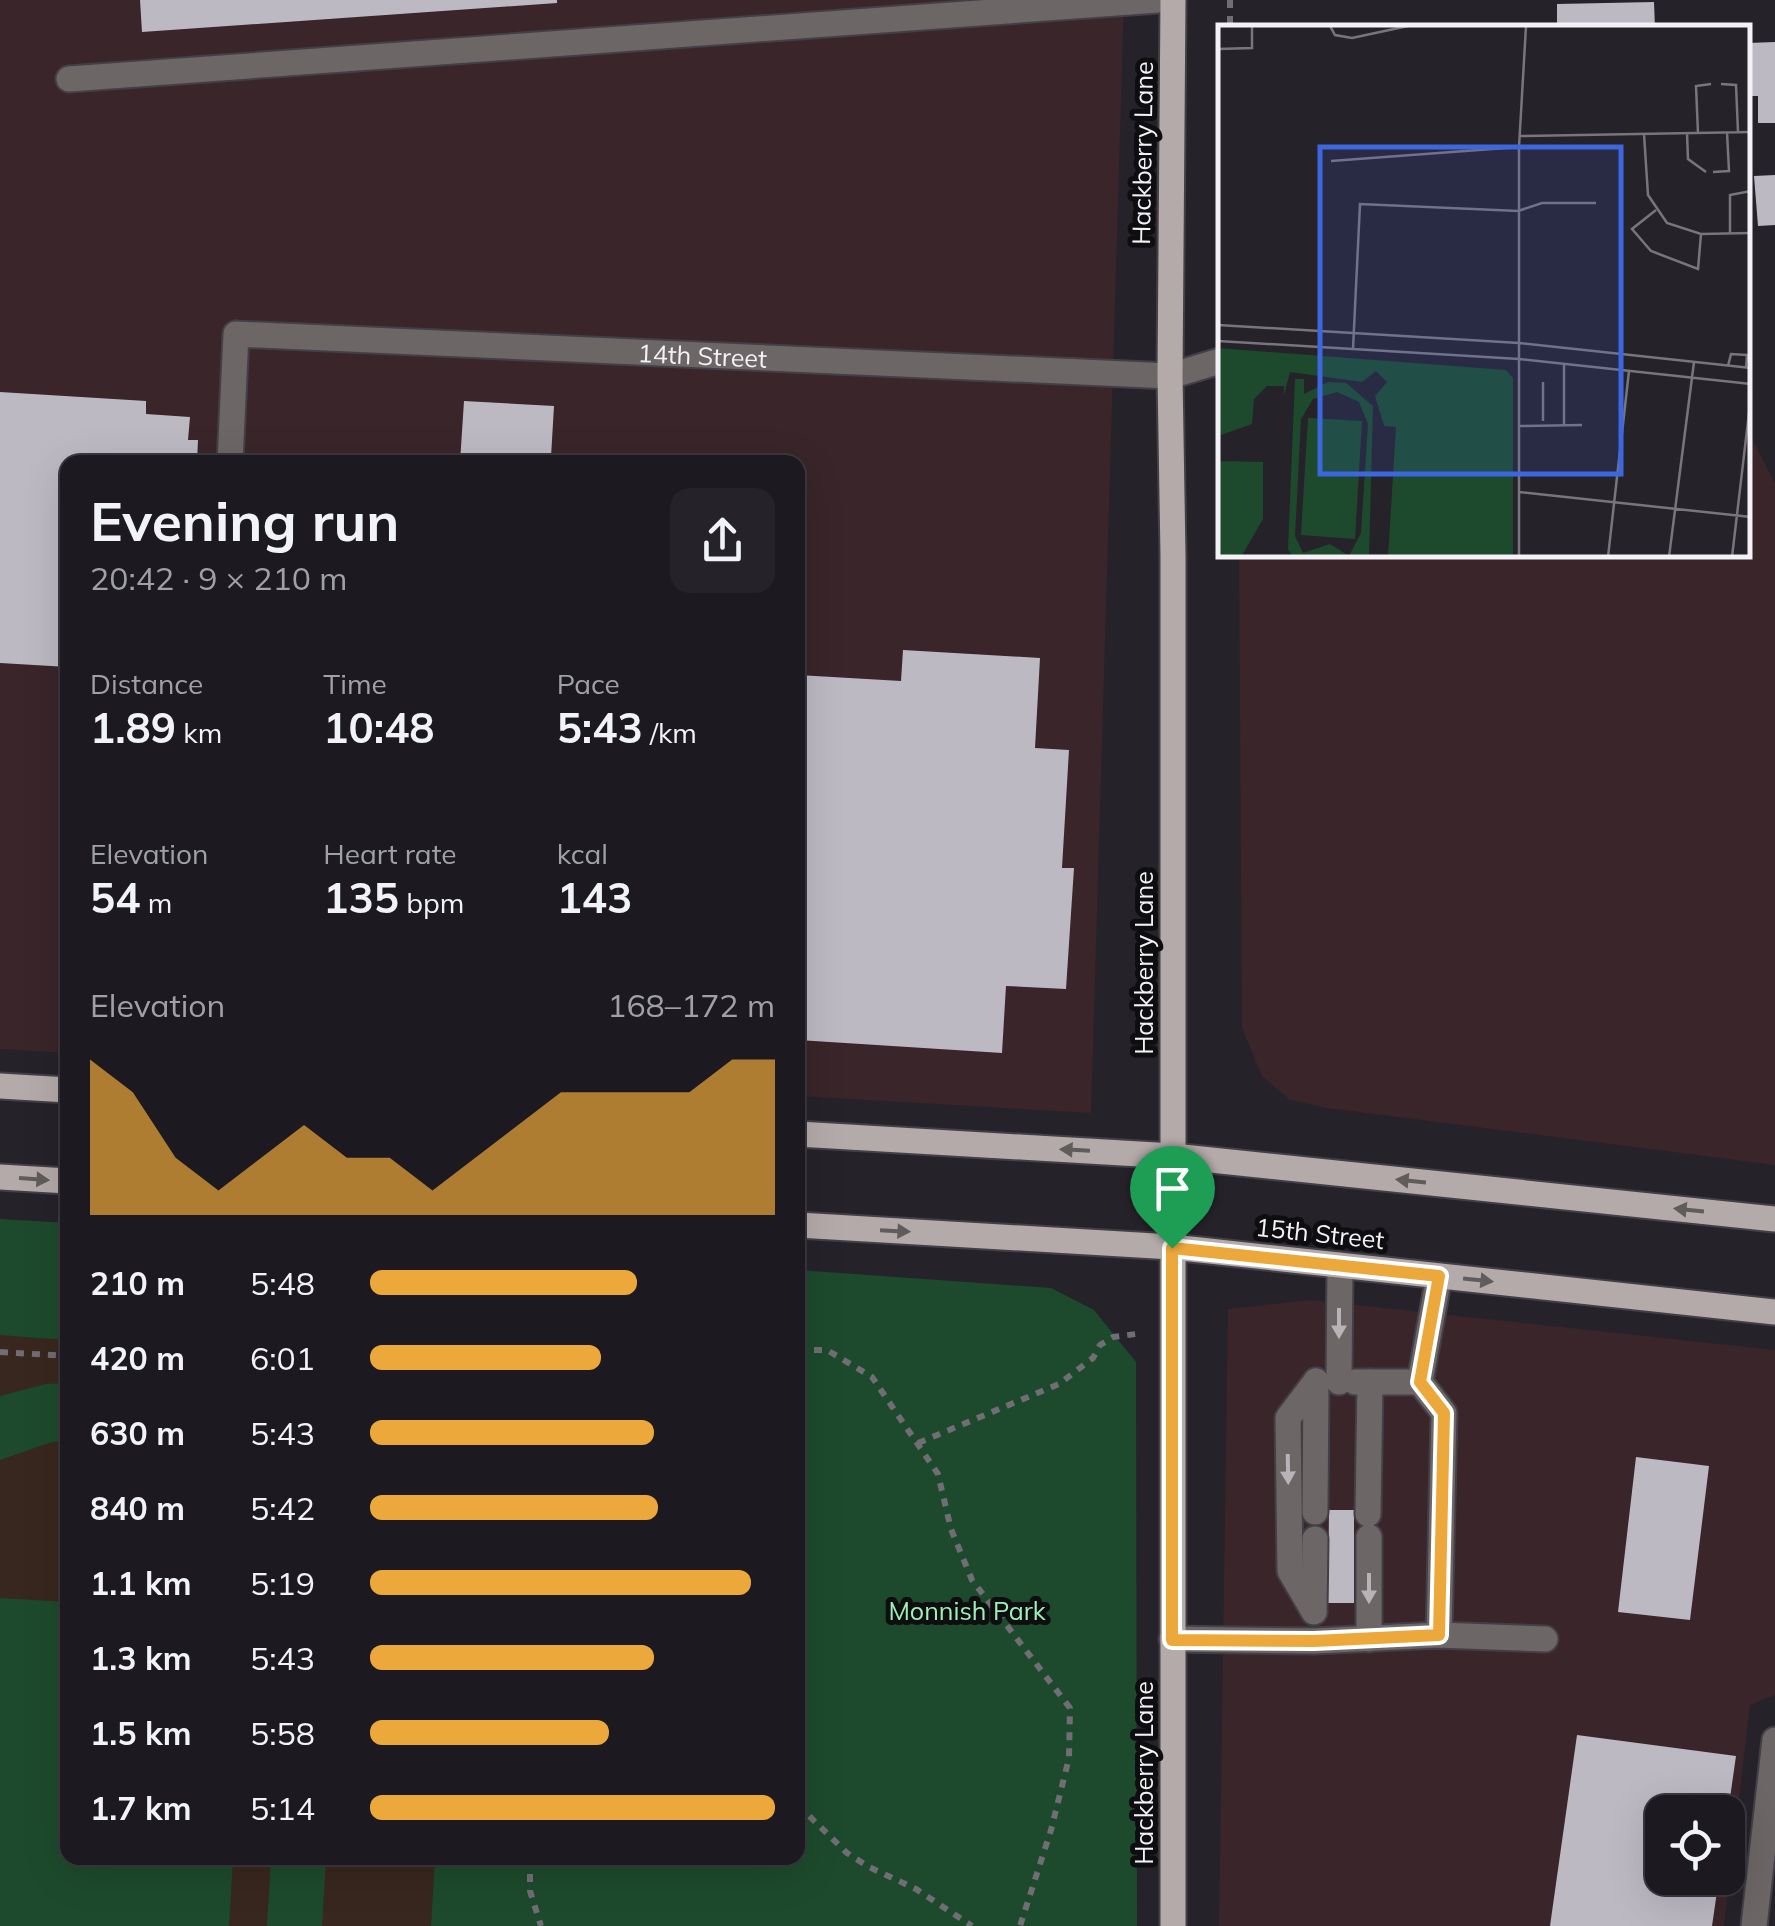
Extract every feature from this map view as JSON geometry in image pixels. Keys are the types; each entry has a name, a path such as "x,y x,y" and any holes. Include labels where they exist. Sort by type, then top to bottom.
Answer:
{"main road":[{"name":"Hackberry Lane","path":"1173,0 1173,1926"},
{"path":"0,1086 60,1090"},
{"path":"805,1134 1173,1156 1775,1218"},
{"path":"0,1177 60,1181"},
{"name":"15th Street","path":"805,1225 1172,1248 1775,1312"}],"street":[{"path":"69,80 1158,0"},
{"name":"14th Street","path":"230,455 236,334 1170,376 1218,362"},
{"path":"1315,1512 1340,1265"},
{"path":"1439,1276 1420,1382 1444,1413 1439,1635"},
{"path":"1314,1612 1290,1571 1288,1418 1328,1381 1420,1382"},
{"path":"1368,1639 1370,1382"},
{"path":"1314,1641 1315,1539"},
{"path":"1172,1640 1314,1641 1439,1635 1545,1639"},
{"path":"1754,1926 1775,1740"}],"path":[{"path":"918,1443 1059,1384 1093,1358 1100,1345 1113,1337 1136,1334"},
{"path":"805,1350 827,1350 872,1377 938,1474 951,1529 972,1580 1070,1708 1069,1758 1020,1926"},
{"path":"0,1352 60,1356"},
{"path":"805,1812 847,1853 869,1868 916,1889 972,1926"},
{"path":"530,1865 530,1891 541,1926"}],"shaded area":[{"path":"0,0 1124,0 1091,1113 805,1096 805,455 60,455 60,1053 0,1049"},
{"path":"1750,435 1775,483 1775,1165 1327,1108 1290,1100 1262,1076 1242,1028 1239,558 1750,558"},
{"path":"0,1219 60,1223 60,1865 435,1865 431,1926 0,1926"},
{"path":"1310,1300 1775,1350 1775,1695 1750,1705 1739,1795 1645,1795 1645,1895 1728,1895 1724,1926 1219,1926 1228,1309"}],"green space":[{"path":"0,1219 60,1223 60,1339 0,1335"},
{"name":"Monnish Park","path":"805,1270 1051,1288 1094,1310 1136,1362 1137,1926 431,1926 435,1865 805,1865"},
{"path":"60,1383 60,1441 0,1460 0,1396"},
{"path":"0,1598 60,1602 60,1865 233,1865 229,1926 0,1926"},
{"path":"271,1865 326,1865 322,1926 267,1926"}],"building":[{"path":"140,0 557,0 557,3 142,32"},
{"path":"1654,2 1655,25 1557,25 1557,4"},
{"path":"1775,42 1775,123 1758,123 1758,96 1750,96 1750,43"},
{"path":"1775,175 1775,225 1758,226 1754,176"},
{"path":"0,392 146,401 146,414 190,417 188,440 198,440 197,455 60,455 60,667 0,663"},
{"path":"464,401 554,406 551,455 460,455"},
{"path":"903,650 1040,658 1035,748 1069,750 1062,868 1074,868 1066,989 1006,986 1002,1053 805,1040 805,675 901,681"},
{"path":"1636,1457 1709,1466 1690,1620 1618,1612"},
{"path":"1329,1510 1354,1510 1354,1603 1328,1603"},
{"path":"1577,1735 1736,1756 1730,1795 1645,1795 1645,1895 1717,1895 1712,1926 1550,1926"}],"route":[{"path":"1172,1248 1439,1276 1420,1382 1444,1413 1439,1635 1314,1641 1172,1640 1172,1248"}]}
